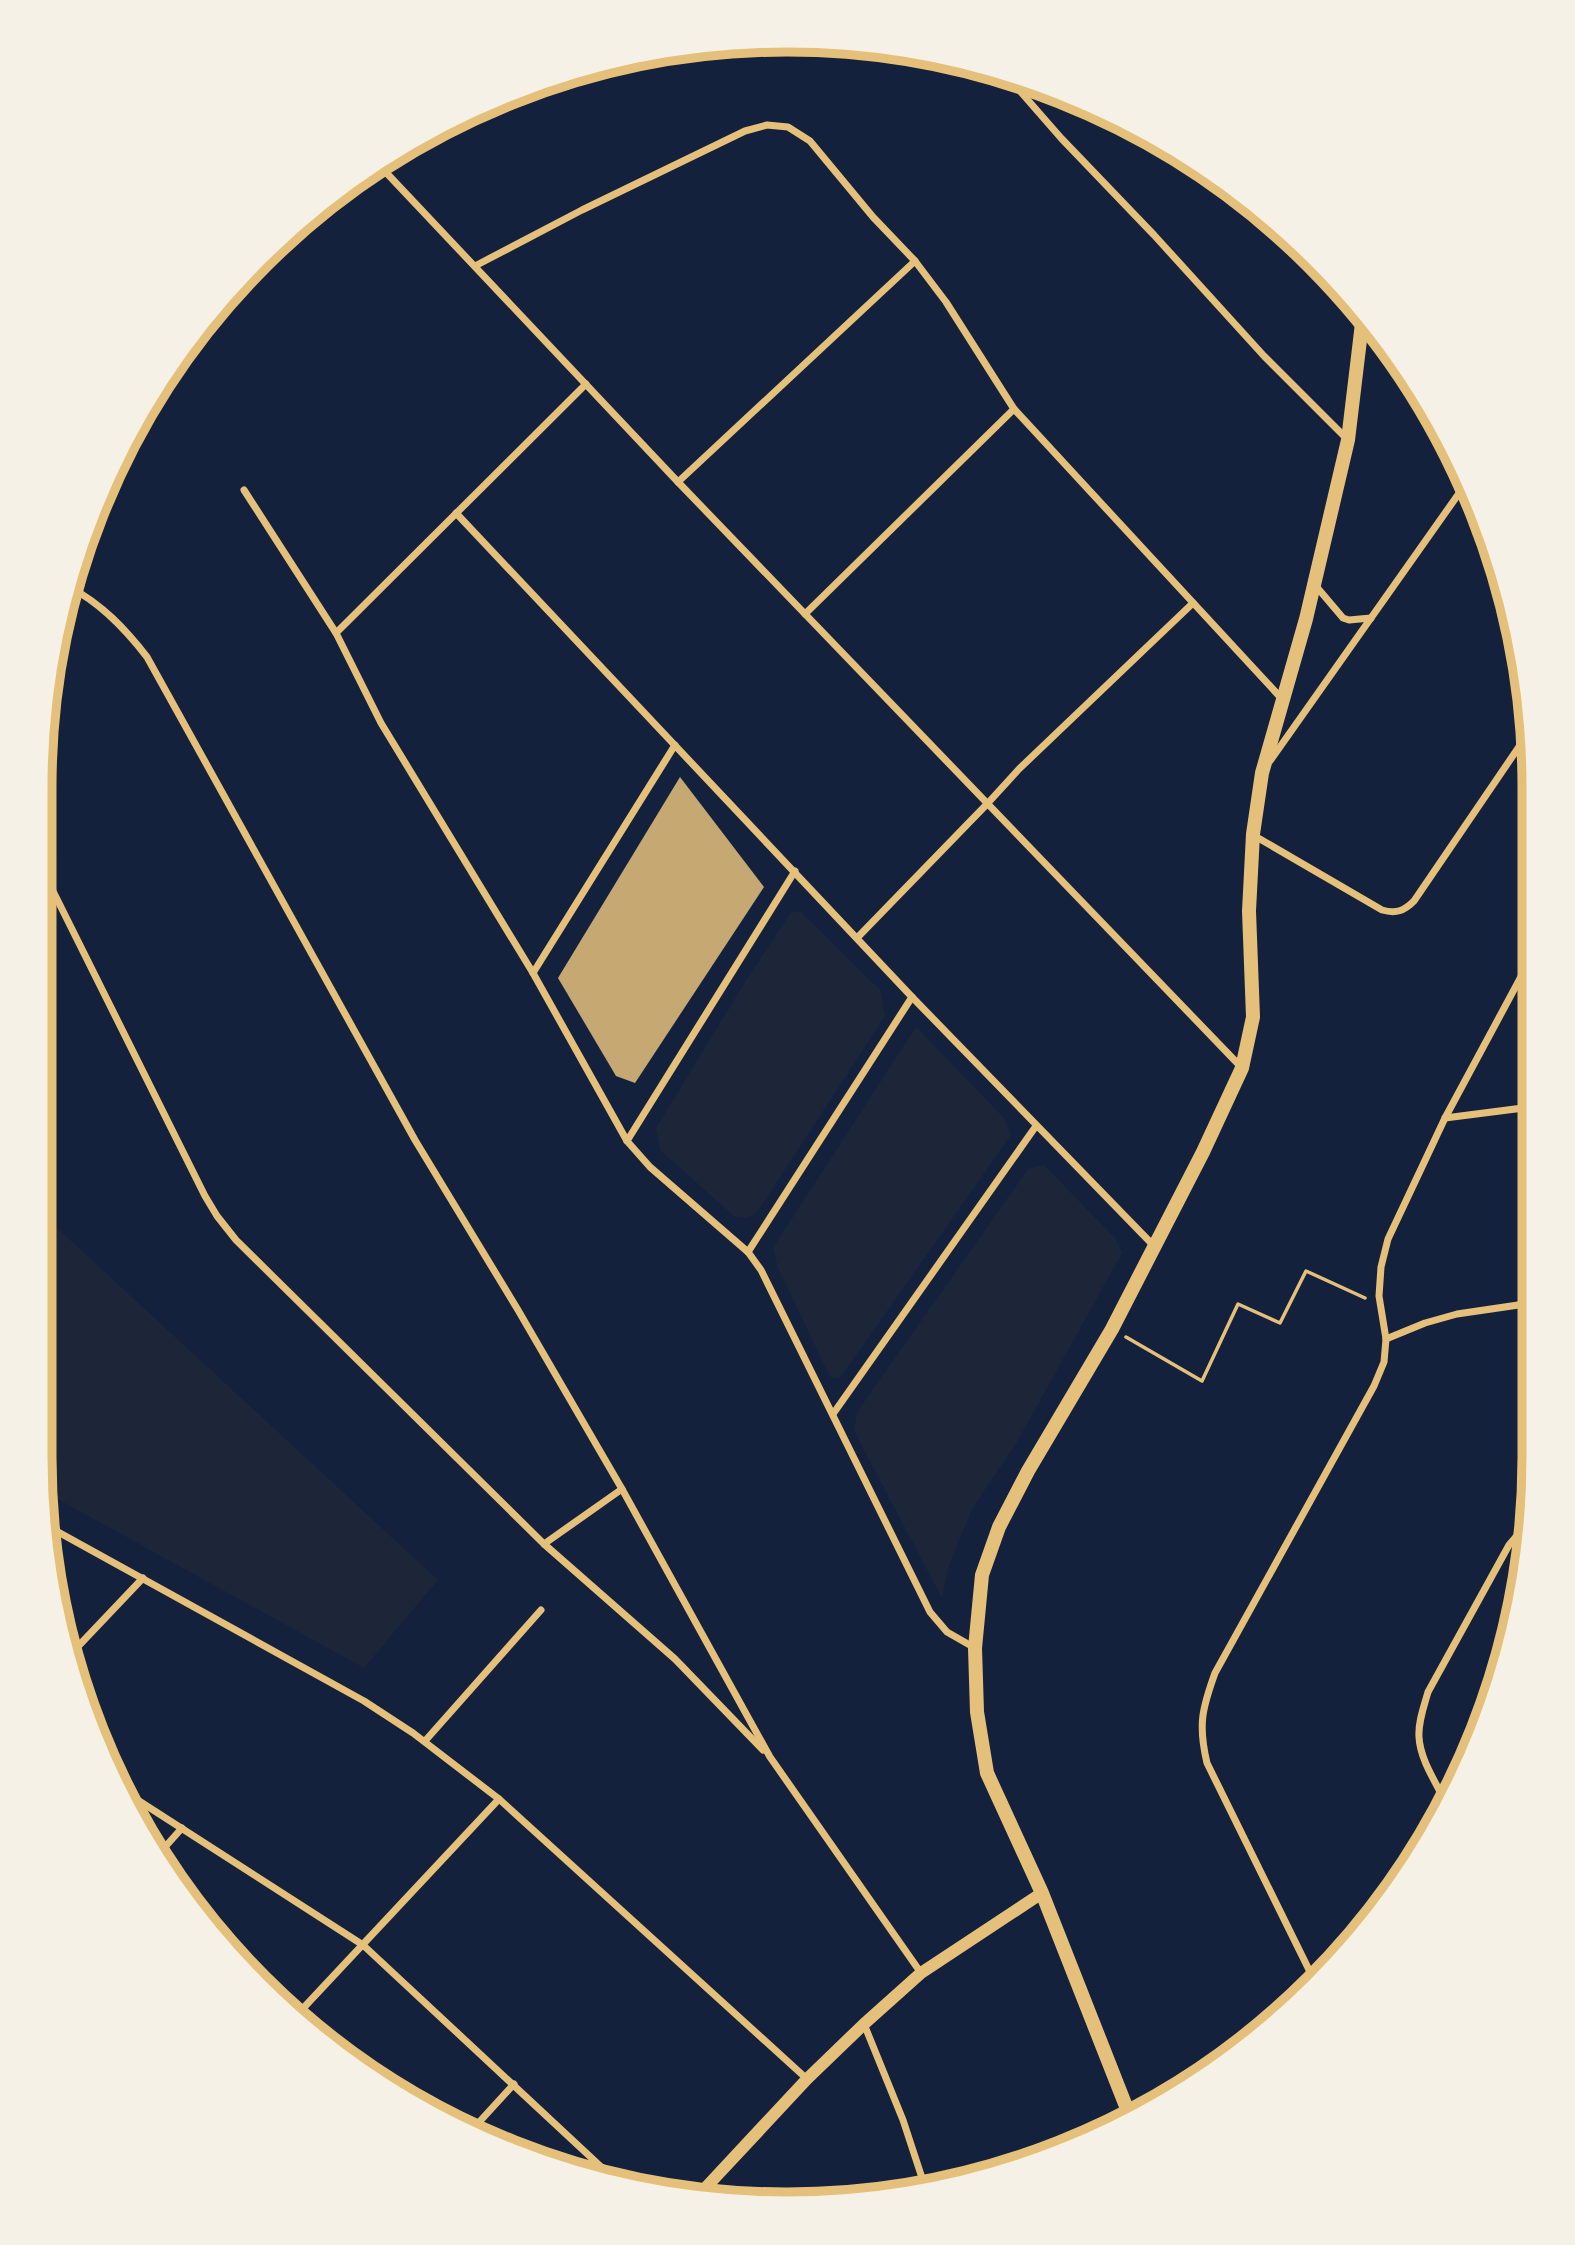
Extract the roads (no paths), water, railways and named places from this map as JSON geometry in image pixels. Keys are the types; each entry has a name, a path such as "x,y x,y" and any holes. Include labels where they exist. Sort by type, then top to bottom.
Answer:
{"main road":[{"path":"1127,2109 1042,1893 987,1773 977,1712 975,1648 982,1575 999,1527 1028,1471 1112,1329 1203,1152 1242,1068 1253,1017 1249,911 1253,834 1262,773 1299,648 1348,440 1361,329"}],"street":[{"path":"1020,91 1264,356 1348,440"},
{"path":"475,266 582,210 745,131 767,125 788,127 810,141 873,217 915,261 946,302 1014,409 1282,699"},
{"path":"386,172 678,482 1242,1068"},
{"path":"678,482 915,261"},
{"path":"336,633 586,384"},
{"path":"805,614 1014,409"},
{"path":"244,490 336,633 381,723 533,973 627,1141 650,1167 748,1252 761,1270 930,1612 947,1632 975,1648"},
{"path":"1262,773 1460,491"},
{"path":"456,513 912,997 1154,1247"},
{"path":"1315,585 1343,618 1371,618"},
{"path":"79,593 103,609 128,633 147,657 415,1140 622,1489 770,1758 921,1973"},
{"path":"857,938 1019,769 1193,603"},
{"path":"1253,834 1382,910 1400,912 1414,901 1521,744"},
{"path":"533,973 675,745"},
{"path":"627,1141 795,872"},
{"path":"53,890 217,1216 236,1240 544,1545 675,1659 770,1758"},
{"path":"1311,1973 1207,1763 1201,1737 1203,1706 1215,1673 1374,1386 1384,1362 1386,1339 1379,1296 1381,1267 1388,1239 1445,1118 1522,975"},
{"path":"748,1252 912,997"},
{"path":"1445,1118 1522,1108"},
{"path":"833,1414 1036,1126"},
{"path":"1386,1339 1425,1323 1457,1314 1522,1304"},
{"path":"544,1545 622,1489"},
{"path":"57,1531 364,1701 425,1741 499,1799 807,2079"},
{"path":"1441,1793 1422,1753 1419,1736 1428,1692 1509,1545 1518,1534"},
{"path":"78,1647 143,1578"},
{"path":"425,1741 541,1610"},
{"path":"302,2009 499,1799"},
{"path":"137,1800 363,1945 603,2168"},
{"path":"165,1847 182,1828"},
{"path":"706,2187 807,2079 921,1973 1042,1893"},
{"path":"864,2024 903,2120 923,2179"},
{"path":"477,2124 513,2084"}]}
